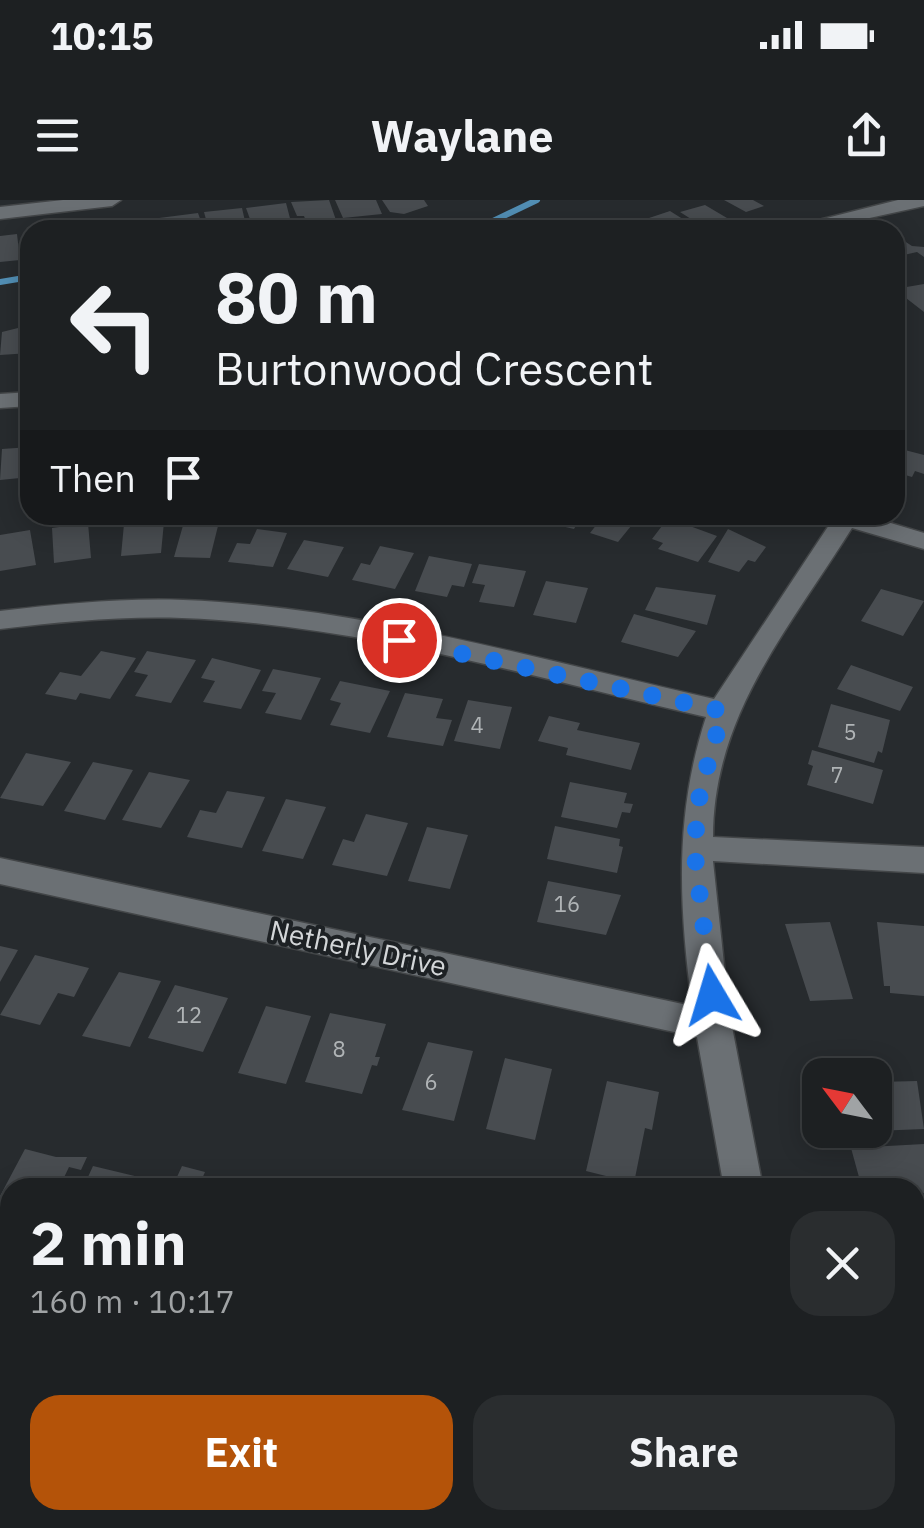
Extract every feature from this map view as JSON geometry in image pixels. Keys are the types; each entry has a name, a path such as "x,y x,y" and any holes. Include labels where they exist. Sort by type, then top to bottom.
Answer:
{"street":[{"path":"0,214 112,200"},
{"path":"834,220 924,200"},
{"path":"742,1178 716,1026 694,848 700,792 723,711 836,525"},
{"path":"869,525 924,541"},
{"path":"0,620 81,610 213,611 436,646 723,711"},
{"path":"694,848 924,860"},
{"name":"Netherly Drive","path":"0,871 716,1026"}],"building":[{"path":"329,200 336,220 306,220 297,216 291,202"},
{"path":"335,200 376,200 382,214 343,218"},
{"path":"382,200 424,200 428,206 404,214 390,212"},
{"path":"724,200 753,200 764,206 746,212"},
{"path":"286,203 290,220 250,220 246,208"},
{"path":"705,205 727,218 693,220 680,212"},
{"path":"242,208 245,220 206,220 204,212"},
{"path":"670,211 684,220 652,220 649,218"},
{"path":"198,213 200,220 159,220"},
{"path":"17,234 20,260 0,262 0,236"},
{"path":"905,241 924,247 924,257 917,252 905,255"},
{"path":"924,284 924,312 905,298 905,287"},
{"path":"20,328 20,354 0,355 2,332"},
{"path":"20,448 20,478 0,480 2,449"},
{"path":"905,450 924,455 924,474 915,471 912,477 905,475"},
{"path":"88,525 91,558 54,563 52,528"},
{"path":"124,525 164,525 161,553 121,556"},
{"path":"183,525 218,525 210,558 174,557"},
{"path":"596,525 632,525 618,542 590,533"},
{"path":"663,525 687,525 717,536 698,562 658,549 663,543 652,539"},
{"path":"257,529 287,533 273,567 228,562 237,543 250,544"},
{"path":"728,529 766,547 755,562 748,560 739,572 708,562"},
{"path":"30,530 36,565 0,571 0,535"},
{"path":"304,540 344,547 328,577 287,569"},
{"path":"380,546 414,553 395,589 352,580 361,563 370,565"},
{"path":"429,556 472,564 464,587 452,585 447,597 415,591"},
{"path":"479,564 526,571 514,607 479,602 485,585 472,583"},
{"path":"546,581 588,588 576,623 533,615"},
{"path":"656,587 716,595 707,625 645,610"},
{"path":"881,589 924,601 903,636 861,621"},
{"path":"634,614 696,631 678,657 621,642"},
{"path":"101,651 136,658 110,699 80,693 76,700 45,694 60,672 81,676"},
{"path":"147,651 196,660 171,703 135,696 148,675 134,672"},
{"path":"212,658 261,670 241,709 203,702 215,681 201,678"},
{"path":"851,665 913,687 900,711 837,689"},
{"path":"273,669 321,678 301,720 265,713 276,693 262,691"},
{"path":"340,681 390,691 370,733 330,725 341,703 330,700"},
{"path":"405,693 443,699 436,718 452,720 443,746 387,737"},
{"path":"468,700 512,707 500,749 454,741"},
{"path":"831,704 890,720 882,753 878,751 874,763 818,747"},
{"path":"549,716 580,723 577,730 640,743 631,770 566,755 568,748 538,741"},
{"path":"812,750 883,770 873,804 807,785 813,766 808,764"},
{"path":"26,753 71,762 43,806 0,798"},
{"path":"93,762 133,770 105,820 64,811"},
{"path":"149,772 190,780 161,828 122,820"},
{"path":"570,782 627,793 624,803 633,804 630,813 622,812 617,828 561,817"},
{"path":"227,791 265,797 242,848 187,837 200,810 216,813"},
{"path":"286,799 326,807 303,859 262,851"},
{"path":"366,814 408,823 387,876 332,865 343,839 354,842"},
{"path":"555,826 620,839 619,846 623,847 617,873 547,859"},
{"path":"427,827 468,835 450,889 408,881"},
{"path":"548,881 621,895 606,935 537,922"},
{"path":"830,922 853,999 810,1001 785,924"},
{"path":"877,922 924,926 924,996 890,993 890,986 884,986"},
{"path":"0,946 18,950 0,982"},
{"path":"35,955 89,968 74,997 58,993 40,1025 0,1015"},
{"path":"119,972 161,981 130,1047 82,1036"},
{"path":"175,985 228,998 203,1052 148,1038"},
{"path":"266,1006 311,1016 286,1084 238,1073"},
{"path":"330,1013 386,1024 375,1057 380,1057 377,1066 372,1065 362,1094 305,1082"},
{"path":"428,1042 473,1051 454,1121 402,1110"},
{"path":"505,1058 552,1069 535,1140 486,1129"},
{"path":"607,1081 659,1092 652,1130 645,1128 635,1178 586,1171"},
{"path":"917,1081 924,1129 892,1130 892,1082"},
{"path":"924,1144 924,1178 859,1178 851,1148"},
{"path":"25,1149 56,1157 87,1157 81,1170 69,1167 64,1178 10,1178"},
{"path":"93,1166 143,1178 88,1178"},
{"path":"182,1166 205,1172 202,1178 177,1178"}],"waterway":[{"path":"495,220 537,200"},
{"path":"0,282 20,279"}],"route":[{"path":"399,640 723,711 700,792 694,848 712,995"}]}
